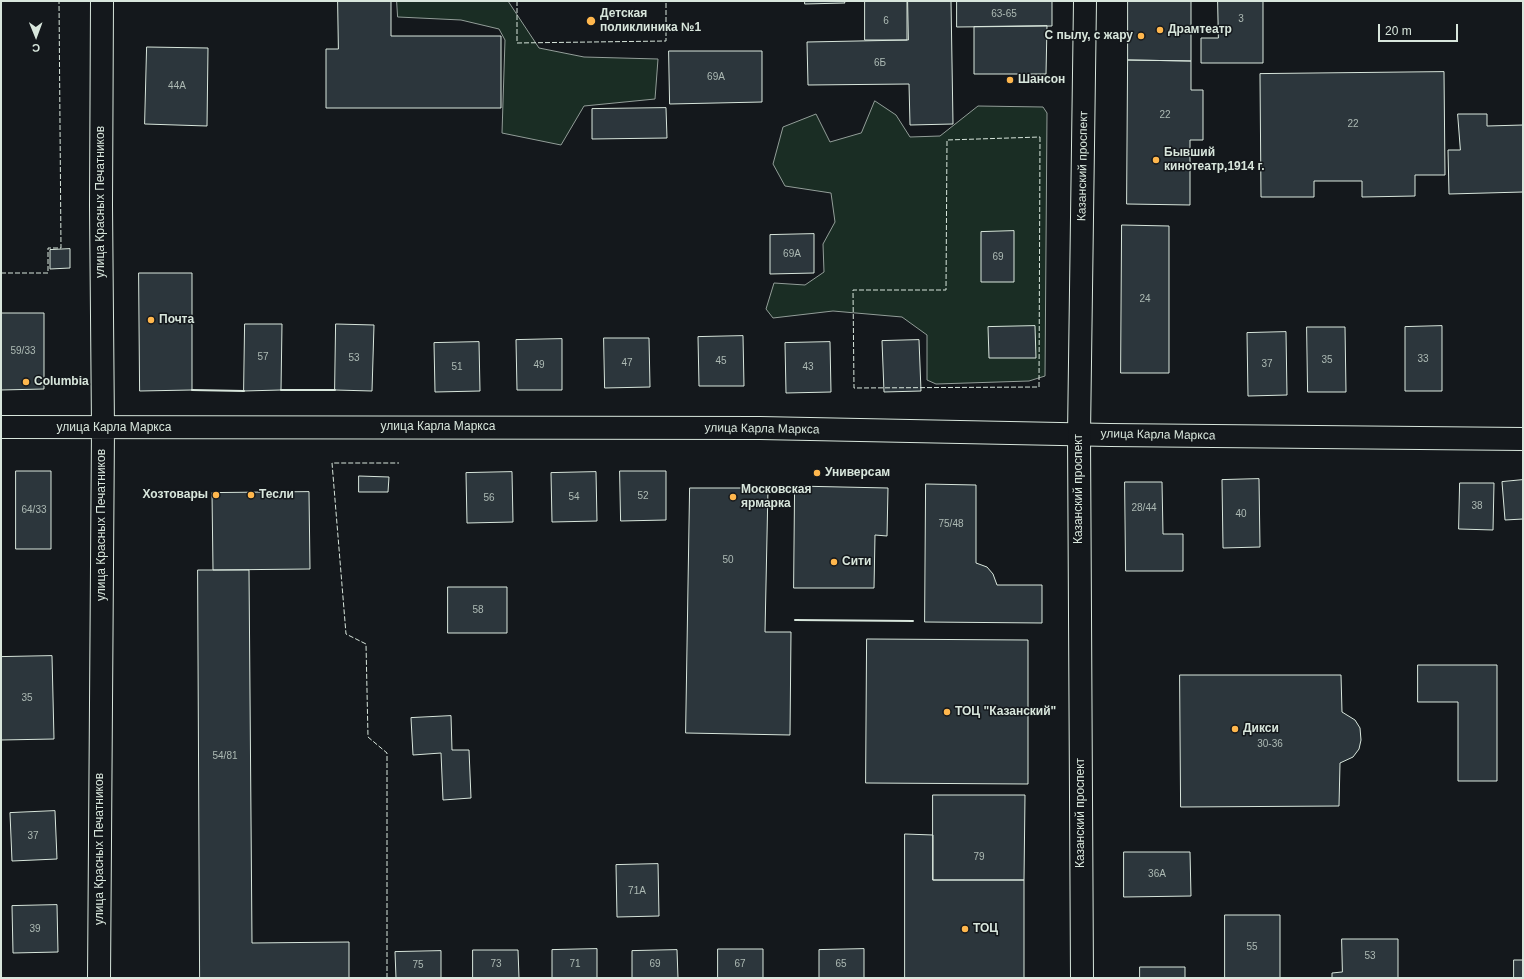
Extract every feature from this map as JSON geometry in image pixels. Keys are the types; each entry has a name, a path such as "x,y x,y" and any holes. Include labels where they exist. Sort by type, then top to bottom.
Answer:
{"street":[{"name":"улица Красных Печатников","path":"99,978 103,428 101,213 102,1"},
{"name":"Казанский проспект","path":"1082,978 1079,434 1085,1"},
{"name":"улица Карла Маркса","path":"1,427 103,428 314,426 744,428 1079,434 1523,439"}],"green space":[{"path":"397,1 508,1 539,48 584,57 658,59 655,99 584,106 561,145 502,133 505,40 499,29 461,20 398,17"},
{"path":"875,101 896,115 910,137 940,136 978,106 1043,107 1047,113 1045,376 1029,381 936,384 927,380 927,335 902,317 833,311 773,318 766,309 774,283 805,285 824,272 823,244 835,222 831,193 785,186 773,164 783,127 816,114 830,142 861,133"}],"building":[{"path":"338,1 391,1 391,36 501,36 501,108 326,108 326,49 338,49"},
{"path":"805,1 844,1 845,3 805,4"},
{"path":"865,1 907,1 907,40 865,40"},
{"path":"908,1 951,1 953,124 910,125 909,84 808,85 807,42 908,40"},
{"path":"957,1 1052,1 1052,26 957,27"},
{"name":"Драмтеатр","path":"1128,1 1191,1 1191,61 1128,60"},
{"path":"1218,1 1263,1 1263,63 1201,63 1201,38 1218,38"},
{"path":"1047,26 1046,74 974,74 974,27"},
{"path":"147,47 208,48 207,126 145,124"},
{"path":"669,51 762,51 762,102 670,104"},
{"path":"1128,60 1191,61 1191,90 1203,90 1203,140 1190,140 1190,205 1127,204"},
{"path":"1444,72 1445,175 1415,175 1415,196 1362,197 1362,181 1314,181 1314,197 1261,197 1260,74"},
{"path":"666,108 667,138 592,139 592,109"},
{"path":"1458,114 1487,114 1487,126 1523,125 1523,192 1449,194 1448,150 1460,150"},
{"path":"1122,225 1169,226 1169,373 1121,373"},
{"path":"1014,231 1014,282 981,282 981,232"},
{"path":"814,234 814,273 770,274 770,235"},
{"path":"70,249 70,268 50,269 50,250"},
{"path":"139,273 192,273 192,390 140,391"},
{"path":"1,313 44,313 44,389 1,390"},
{"path":"245,324 282,324 281,390 244,391"},
{"path":"336,324 374,325 372,391 335,390"},
{"path":"1035,326 1036,358 989,358 988,327"},
{"path":"1442,326 1442,391 1405,391 1405,327"},
{"path":"1307,327 1345,327 1346,392 1308,392"},
{"path":"1286,332 1287,395 1248,396 1247,333"},
{"path":"743,336 744,386 699,386 698,337"},
{"path":"604,338 649,338 650,387 605,388"},
{"path":"562,339 562,390 517,390 516,340"},
{"path":"919,340 921,391 884,392 882,341"},
{"path":"479,342 480,391 435,392 434,343"},
{"path":"830,342 831,392 786,393 785,343"},
{"path":"16,471 51,471 51,549 16,549"},
{"path":"620,471 666,471 666,520 621,521"},
{"path":"512,472 513,522 467,523 466,473"},
{"path":"596,472 597,521 552,522 551,473"},
{"path":"359,476 389,477 388,492 359,492"},
{"path":"1259,479 1260,547 1223,548 1222,480"},
{"path":"1523,480 1523,519 1505,520 1502,482"},
{"path":"1125,482 1162,482 1163,534 1183,534 1183,571 1126,571"},
{"path":"1460,483 1494,483 1493,530 1459,529"},
{"path":"926,484 976,485 976,563 987,567 993,574 997,585 1042,585 1042,623 925,622"},
{"name":"Сити","path":"795,486 888,488 887,536 875,535 874,588 794,588"},
{"path":"690,488 768,488 765,632 791,632 790,735 686,733"},
{"path":"309,492 310,569 213,570 212,493"},
{"path":"198,570 249,570 252,943 349,942 349,978 200,978"},
{"path":"448,587 507,587 507,633 448,633"},
{"name":"ТОЦ \"Казанский\"","path":"867,639 1028,640 1028,784 866,783"},
{"path":"52,656 54,739 1,740 1,657"},
{"path":"1418,665 1497,665 1497,781 1458,781 1458,702 1418,702"},
{"path":"1180,675 1341,675 1342,712 1355,720 1360,728 1361,740 1359,749 1353,757 1340,763 1339,806 1181,807"},
{"path":"451,716 452,750 469,750 471,798 443,800 441,753 413,755 411,718"},
{"path":"933,795 1025,795 1024,880 933,880"},
{"path":"55,811 57,859 12,861 10,813"},
{"name":"ТОЦ","path":"905,834 933,835 933,880 1024,880 1024,978 905,978"},
{"path":"1124,852 1190,852 1191,896 1124,897"},
{"path":"658,864 659,916 617,917 616,865"},
{"path":"57,905 58,952 13,953 12,906"},
{"path":"1225,915 1280,915 1280,978 1225,978"},
{"path":"1342,939 1398,939 1398,978 1332,978 1332,973 1342,972"},
{"path":"597,949 597,978 552,978 552,950"},
{"path":"718,949 763,949 763,978 718,978"},
{"path":"864,949 864,978 819,978 819,950"},
{"path":"473,950 518,950 519,978 473,978"},
{"path":"677,950 678,978 632,978 632,951"},
{"path":"441,951 441,978 396,978 395,952"},
{"path":"1514,960 1523,960 1523,978 1514,978"},
{"path":"1140,967 1185,967 1185,978 1140,978"}],"fence":[{"path":"1,273 48,273 48,248 61,248 59,1"},
{"path":"517,1 517,43 666,41 666,1"},
{"path":"1040,137 1039,387 854,388 853,290 946,290 947,140 1040,137"},
{"path":"387,978 387,753 368,737 366,644 346,634 332,463 399,463"}],"wall":[{"path":"192,390 244,391"},
{"path":"281,390 335,390"},
{"path":"795,620 913,621"}],"place":[{"name":"Детская поликлиника №1","path":"591,21"},
{"name":"Драмтеатр","path":"1160,30"},
{"name":"С пылу, с жару","path":"1141,36"},
{"name":"Шансон","path":"1010,80"},
{"name":"Бывший кинотеатр,1914 г.","path":"1156,160"},
{"name":"Почта","path":"151,320"},
{"name":"Columbia","path":"26,382"},
{"name":"Универсам","path":"817,473"},
{"name":"Хозтовары","path":"216,495"},
{"name":"Тесли","path":"251,495"},
{"name":"Московская ярмарка","path":"733,497"},
{"name":"Сити","path":"834,562"},
{"name":"ТОЦ \"Казанский\"","path":"947,712"},
{"name":"Дикси","path":"1235,729"},
{"name":"ТОЦ","path":"965,929"}]}
